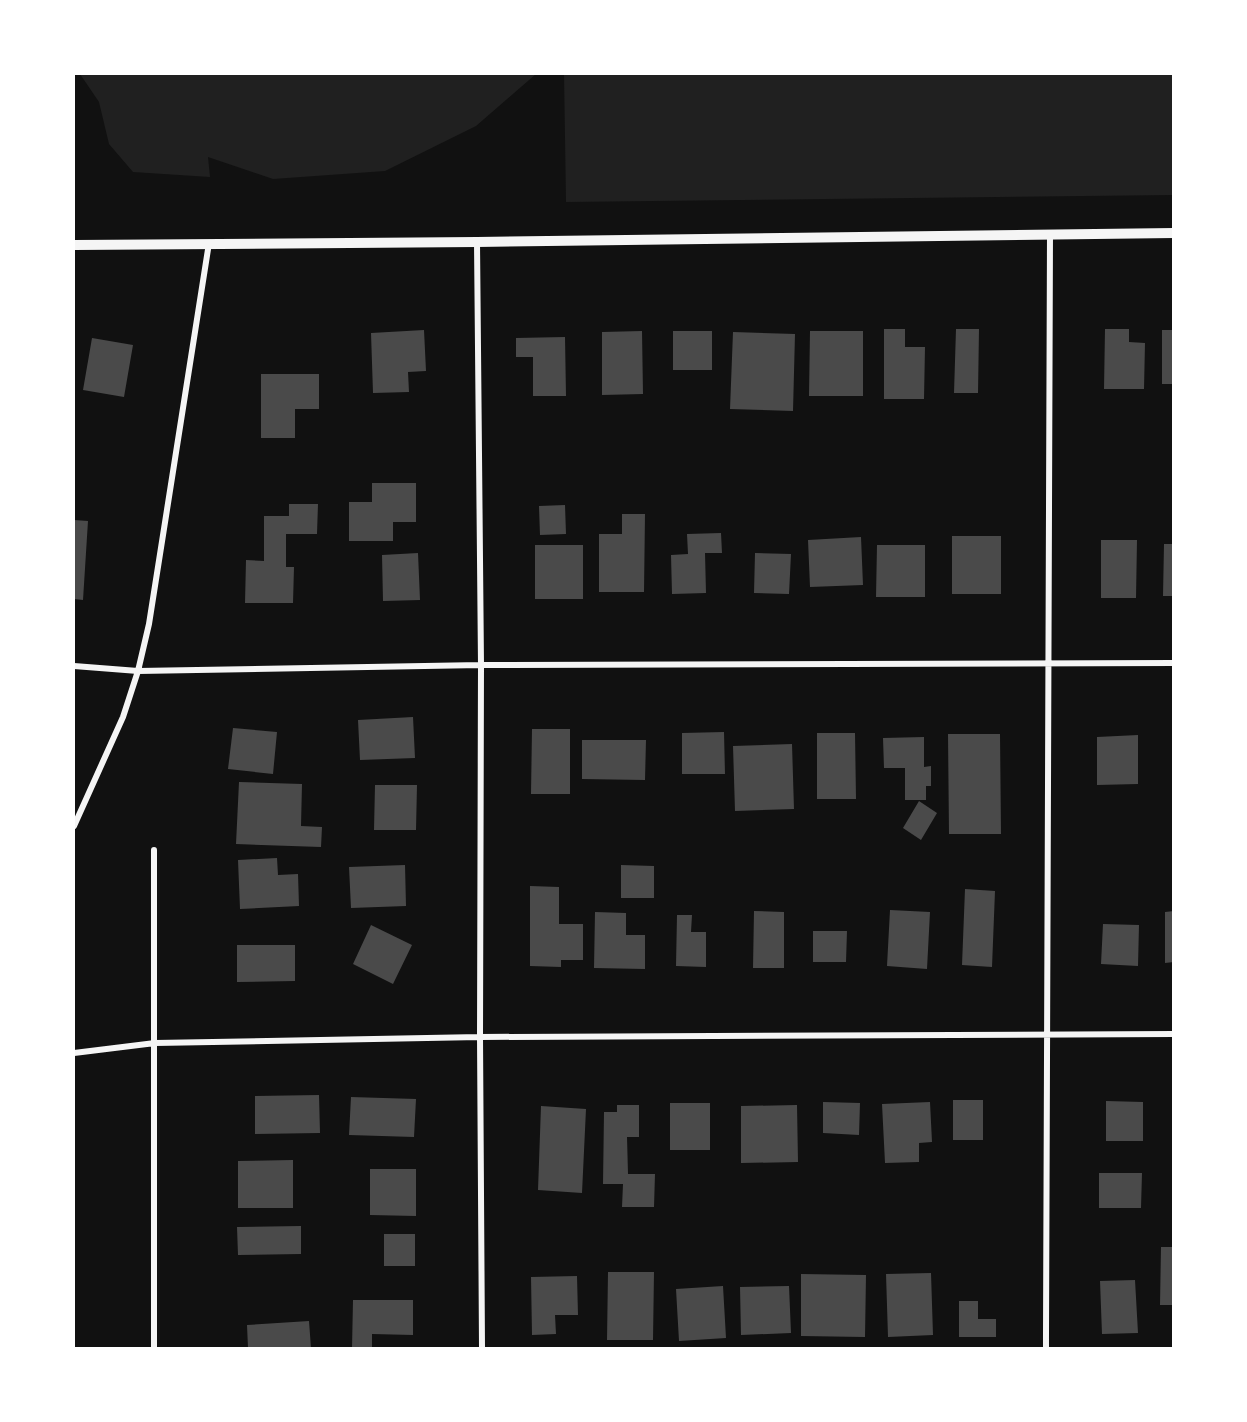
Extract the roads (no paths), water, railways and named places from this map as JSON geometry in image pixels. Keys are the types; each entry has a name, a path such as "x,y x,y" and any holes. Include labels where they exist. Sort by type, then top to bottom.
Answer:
{"street":[{"path":"74,245 1173,233"},
{"path":"1046,1348 1046,664 1050,234"},
{"path":"477,242 481,665 482,1348"},
{"path":"74,826 123,717 138,671 149,624 209,243"},
{"path":"74,666 138,671 481,665 1173,663"},
{"path":"154,850 154,1348"},
{"path":"74,1053 155,1043 480,1037 1173,1034"}]}
